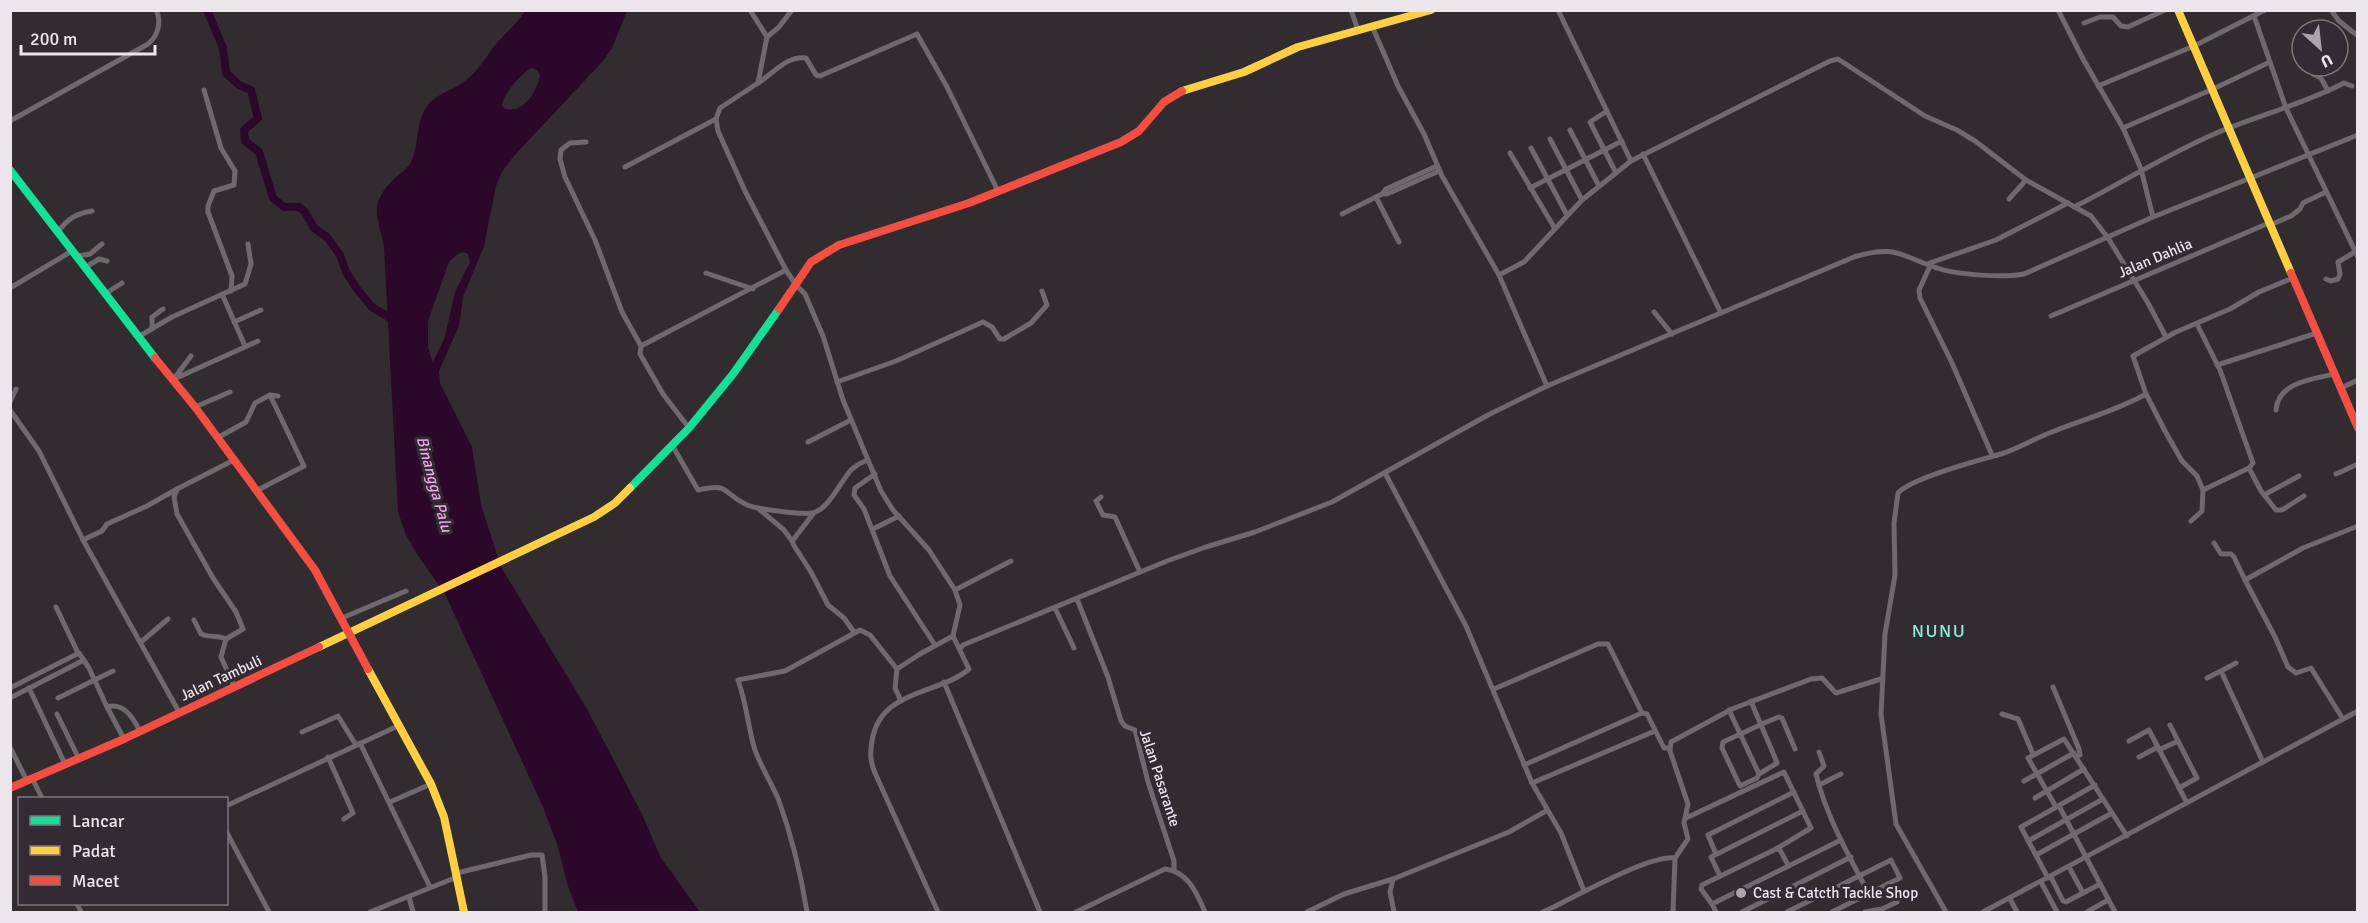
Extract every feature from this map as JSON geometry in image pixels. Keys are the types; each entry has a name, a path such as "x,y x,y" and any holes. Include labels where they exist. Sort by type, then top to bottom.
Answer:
{"street":[{"path":"10,121 148,44 155,38 160,22 156,10"},
{"path":"750,10 767,37"},
{"path":"758,83 767,37 779,27 792,10"},
{"path":"1351,10 1358,30"},
{"name":"Jalan Tambuli","path":"10,788 124,739 608,508 689,428 733,374 810,262 823,253 861,237 929,217 1131,137 1143,128 1164,102 1180,92 1244,72 1298,47 1431,10"},
{"path":"1558,10 1632,161"},
{"path":"2058,10 2123,128 2141,169 2153,217"},
{"path":"2084,23 2100,17 2113,17 2121,26 2128,27 2165,10"},
{"path":"2178,10 2358,429"},
{"path":"2098,86 2194,46 2265,10"},
{"path":"2331,10 2338,21 2358,36"},
{"path":"2254,16 2286,108 2356,254 2338,262 2339,278 2331,281 2326,279"},
{"path":"1372,26 1438,168 1499,275 1547,386"},
{"path":"625,167 716,119 722,107 797,58 806,58 816,75 820,76 917,34 947,87 998,191"},
{"path":"1499,275 1524,262 1567,214 1632,161 1838,59 1925,117 1957,130 1975,141 2026,180 2091,216 2135,280 2166,337"},
{"path":"2123,128 2213,90 2270,62"},
{"path":"2321,78 2328,91"},
{"path":"2074,207 2141,169 2229,128 2286,108 2344,83 2352,86"},
{"path":"204,90 221,148 235,171 234,185 214,191 208,206 208,212 232,276 231,291"},
{"path":"1607,111 1590,122 1616,173"},
{"path":"716,119 723,143 745,191 786,270 805,294 819,327 851,420 887,501 929,550 955,590 960,605 954,636 969,669 889,708 873,729 869,759 913,860 939,912"},
{"path":"1570,130 1599,186"},
{"path":"960,649 963,645 1140,572 1310,512 1547,386 1870,252 1893,251 1952,272 2015,276 2036,270 2153,217 2358,135"},
{"path":"1550,139 1582,200"},
{"path":"1530,188 1622,141"},
{"path":"586,142 570,143 560,153 568,184 595,240 622,312 641,345 640,354 649,371 689,428"},
{"path":"1531,148 1567,214"},
{"path":"1510,153 1554,227"},
{"path":"1643,154 1721,313"},
{"path":"1342,214 1379,196 1386,189 1438,168"},
{"path":"10,170 138,337 174,379 315,570 431,784 444,817 464,912"},
{"path":"2009,199 2026,180"},
{"name":"Jalan Dahlia","path":"2051,316 2291,216 2300,209 2303,203 2326,192"},
{"path":"1379,196 1399,242"},
{"path":"1992,455 1952,363 1920,298 1919,290 1929,265 1996,240 2068,203"},
{"path":"58,232 63,224 75,215 92,211"},
{"path":"10,288 75,253 90,254 102,244"},
{"path":"138,337 172,317 247,282 252,258 248,244"},
{"path":"86,267 99,259 107,261"},
{"path":"641,345 786,270"},
{"path":"706,273 753,289"},
{"path":"2191,521 2202,512 2203,490 2198,476 2185,466 2178,455 2146,394 2133,356 2166,337 2293,278"},
{"path":"105,294 122,283"},
{"path":"837,382 896,361 983,322 992,327 1000,339 1004,339 1037,318 1047,305 1042,291"},
{"path":"222,294 245,346"},
{"path":"152,329 152,316 164,309"},
{"path":"234,322 261,310"},
{"path":"1654,312 1672,334"},
{"path":"2197,324 2217,365 2253,464 2203,490"},
{"path":"2217,365 2317,333"},
{"path":"174,379 258,341"},
{"path":"174,379 190,356"},
{"path":"2276,410 2281,396 2290,386 2335,374"},
{"path":"2341,388 2358,380"},
{"path":"10,402 16,389"},
{"path":"195,407 230,392"},
{"path":"1946,912 1906,844 1893,816 1892,787 1881,714 1881,679 1886,619 1895,575 1894,523 1898,493 1905,487 1992,455 2004,453 2054,431 2105,414 2146,394"},
{"path":"217,438 246,422 253,405 270,395 278,396"},
{"path":"256,491 304,466 270,395"},
{"path":"10,410 39,451 83,540 179,712"},
{"path":"808,442 851,420"},
{"path":"672,446 698,490 713,486 720,487 727,489 746,504 759,508 814,513"},
{"path":"83,540 99,533 107,524 147,506 234,460"},
{"path":"792,541 814,513 839,489 850,471 868,460"},
{"path":"2336,474 2358,464"},
{"path":"2249,468 2264,495 2279,511 2304,496"},
{"path":"1385,473 1453,599 1494,689 1532,783 1560,833 1584,891"},
{"path":"874,474 853,491 873,529 890,576 934,645"},
{"path":"2264,495 2299,476"},
{"path":"177,489 174,496 177,514 213,578 236,612 243,629 226,639 221,657 234,686"},
{"path":"1101,497 1096,501 1099,509 1103,515 1115,517 1140,572"},
{"path":"759,508 784,530 828,605 844,618 855,632"},
{"path":"873,529 899,516"},
{"path":"2245,580 2303,548 2358,526"},
{"path":"2214,543 2221,554 2231,554 2234,557 2276,637 2288,667 2296,673 2311,668 2343,719"},
{"path":"955,590 1011,561"},
{"path":"342,618 406,591"},
{"name":"Jalan Pasarante","path":"1077,599 1108,677 1121,721 1135,730 1148,782 1174,861 1174,870"},
{"path":"56,608 124,739"},
{"path":"1055,608 1074,648"},
{"path":"141,642 168,619"},
{"path":"194,620 202,635 213,638 221,636 226,639"},
{"path":"807,912 803,884 786,822 754,748 744,697 738,680 785,671 855,632 865,631 897,669 895,688 901,701"},
{"path":"897,669 934,645 954,636"},
{"path":"1494,689 1603,644 1608,644 1642,712 1647,714 1665,748 1669,748"},
{"path":"10,688 78,653"},
{"path":"10,698 84,660"},
{"path":"2207,678 2236,663"},
{"path":"58,698 113,671"},
{"path":"2221,671 2263,762"},
{"path":"1673,912 1675,858 1688,839 1684,828 1688,804 1669,748 1673,741 1729,710 1820,678 1836,693 1881,679"},
{"path":"944,682 1040,912"},
{"path":"2024,781 2080,755 2053,687"},
{"path":"30,688 65,764"},
{"path":"1751,701 1761,725 1777,763 1759,774 1757,778 1740,786 1721,746 1723,742 1761,725 1781,717 1795,749"},
{"path":"107,707 112,705 126,710 140,731"},
{"path":"1729,710 1759,774"},
{"path":"1983,912 1994,910 2041,882 2358,711"},
{"path":"1524,765 1642,712"},
{"path":"57,714 79,759"},
{"path":"2002,714 2018,719 2033,754"},
{"path":"302,732 338,716 358,744 390,802 430,887"},
{"path":"228,805 400,725"},
{"path":"2170,725 2197,778 2179,788"},
{"path":"2129,741 2149,730 2187,803"},
{"path":"1532,783 1655,731"},
{"path":"2115,912 2067,820 2028,760 2033,754 2062,739 2066,740 2127,836"},
{"path":"2139,757 2178,741"},
{"path":"10,747 41,797"},
{"path":"1819,752 1824,766 1816,774 1819,785 1841,840 1869,894"},
{"path":"328,757 353,813 344,819"},
{"path":"2035,798 2084,769"},
{"path":"1685,819 1784,772 1810,830 1701,886 1716,912"},
{"path":"1819,785 1841,774"},
{"path":"390,802 431,784"},
{"path":"2095,785 2021,826 2020,829 2064,902 2100,884"},
{"path":"1716,854 1707,835 1794,792"},
{"path":"2028,841 2103,799"},
{"path":"1307,912 1344,894 1393,879 1509,832 1546,811"},
{"path":"1720,876 1711,857 1803,811"},
{"path":"2036,855 2112,813"},
{"path":"1712,904 1841,840"},
{"path":"229,841 269,912"},
{"path":"1776,849 1780,850 1788,865"},
{"path":"370,912 457,875 531,855 542,855 545,869 545,912"},
{"path":"1742,912 1851,857"},
{"path":"1543,912 1584,891 1659,860 1675,858"},
{"path":"1787,912 1891,860 1900,878 1832,912"},
{"path":"2069,867 2083,892"},
{"path":"1076,912 1158,871 1174,870 1191,885 1205,912"},
{"path":"1393,879 1390,892 1394,912"},
{"path":"2041,882 2056,912"},
{"path":"1865,912 1883,911 1899,901 1887,884"},
{"path":"409,897 413,912"},
{"path":"2010,899 2017,912"},
{"path":"2087,912 2108,900"}],"water":[{"name":"Binangga Palu","path":"525,11 627,11 612,48 603,61 513,157 502,172 496,186 484,246 463,297 459,326 439,371 440,383 472,447 481,505 501,567 587,709 642,814 661,858 700,912 578,912 543,807 445,594 406,535 398,512 384,248 377,206 384,190 411,162 425,109 434,99 461,84 470,76","holes":["531,68 537,70 540,75 533,94 518,108 505,109 502,106 503,101 509,90","463,252 468,254 470,262 455,292 445,337 433,362 428,348 428,321 449,262"]}],"waterway":[{"path":"207,10 223,48 226,73 239,85 251,90 258,118 244,130 245,141 259,152 273,198 284,207 299,207 305,212 314,228 327,237 340,255 346,272 372,307 397,322"}],"traffic: fast":[{"path":"10,170 155,358"},
{"path":"630,488 689,428 733,374 779,309"}],"traffic: slow":[{"path":"1182,91 1244,72 1298,47 1431,10"},
{"path":"2178,10 2291,273"},
{"path":"319,647 594,517 615,503 630,488"},
{"path":"368,669 431,784 444,817 464,912"}],"traffic: jam":[{"path":"779,309 811,262 839,245 969,203 1121,142 1139,131 1164,102 1182,91"},
{"path":"2291,273 2358,428"},
{"path":"155,358 195,407 315,570 368,669"},
{"path":"10,788 124,739 319,647"}],"place":[{"name":"Cast & Catcth Tackle Shop","path":"1741,893"}],"district":[{"name":"NUNU","path":"1939,631"}]}
